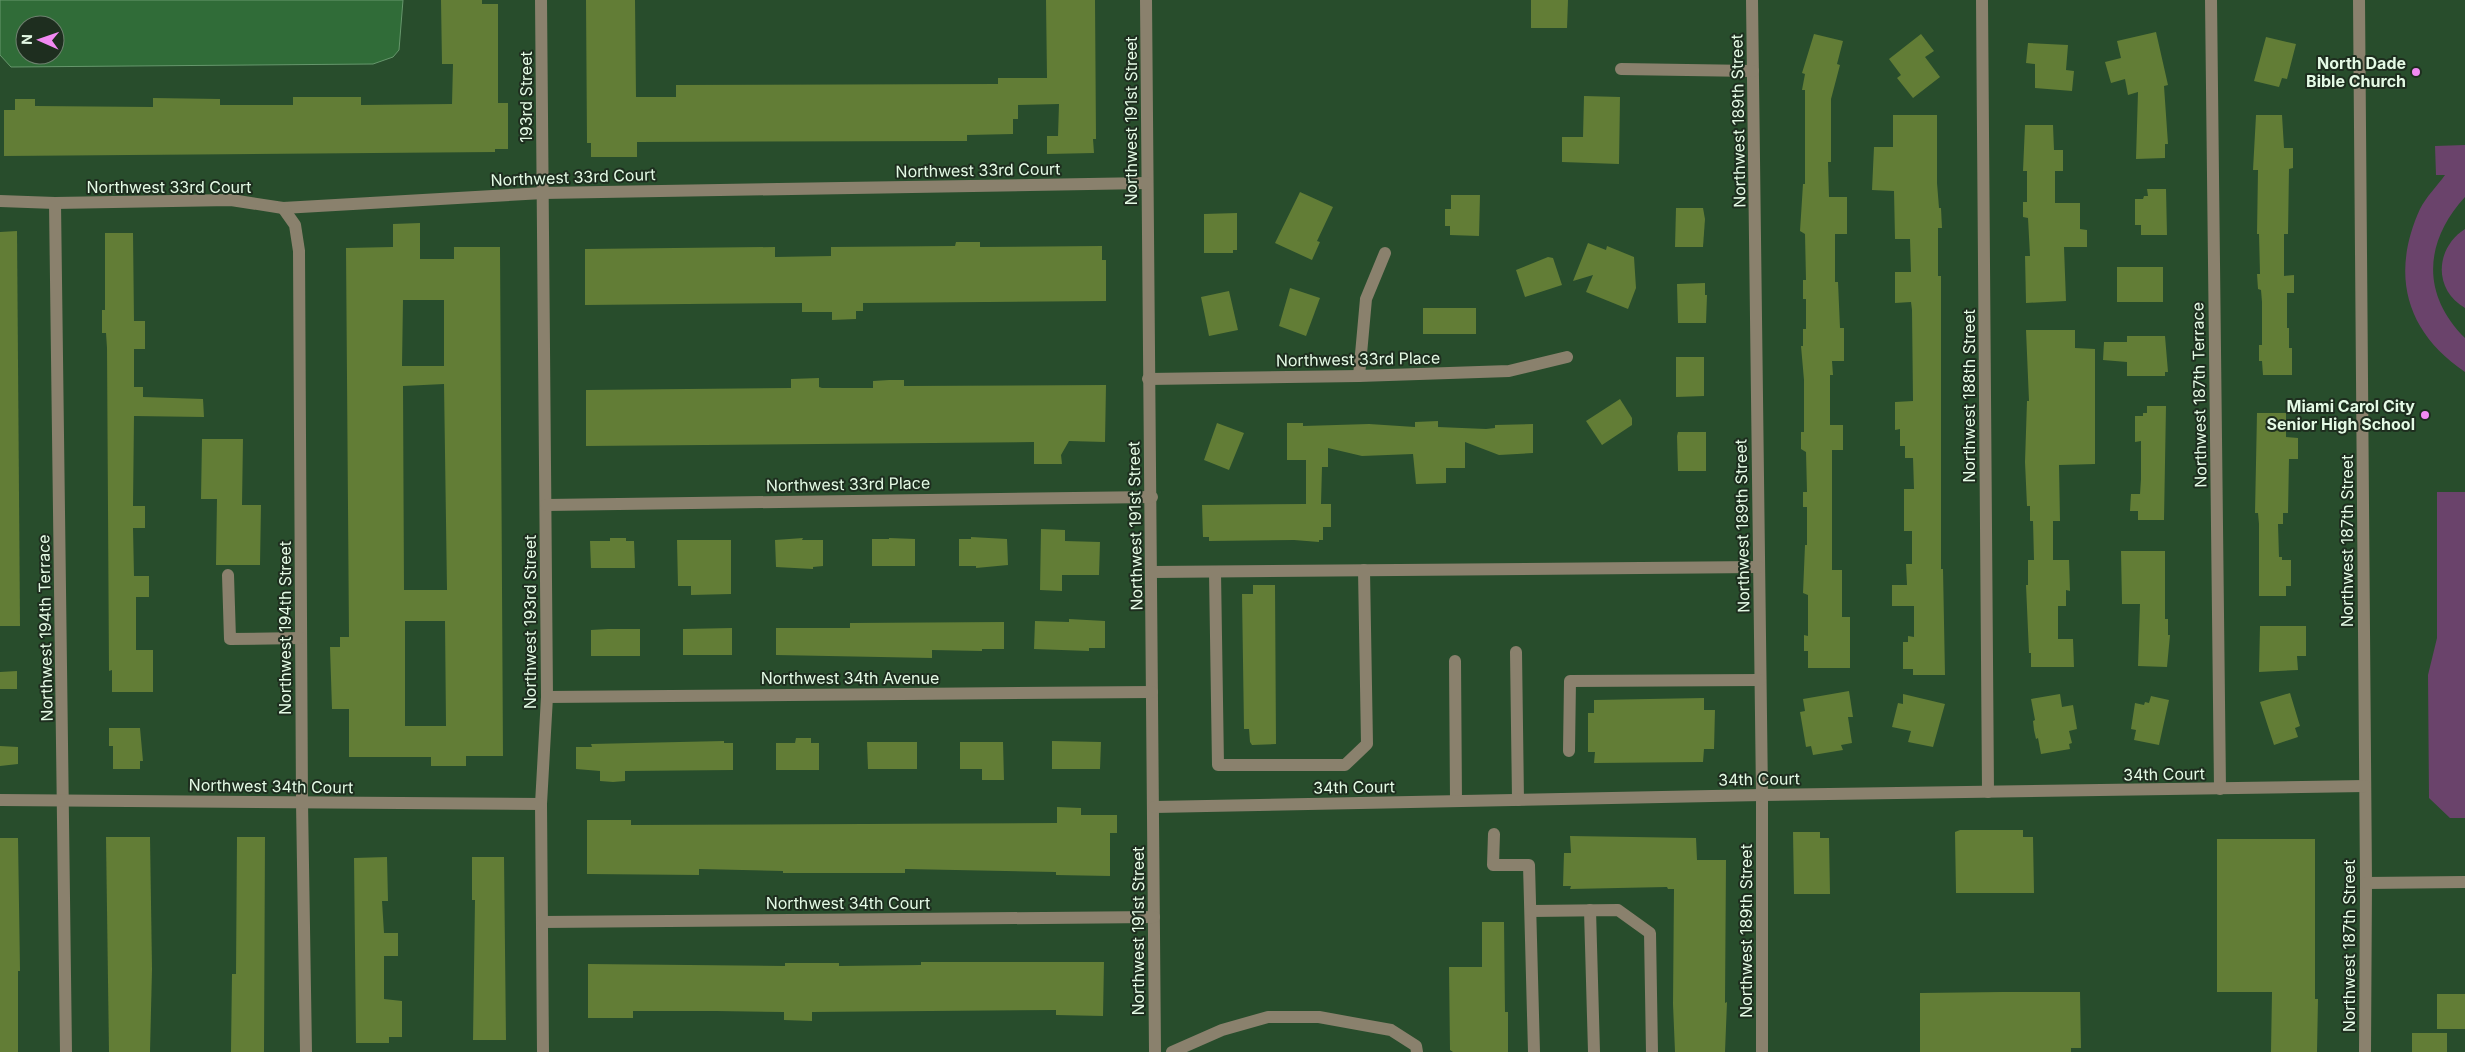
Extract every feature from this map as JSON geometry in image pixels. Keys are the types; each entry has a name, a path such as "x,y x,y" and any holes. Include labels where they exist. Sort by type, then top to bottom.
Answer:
{"street":[{"name":"193rd Street","path":"542,0 543,193"},
{"name":"Northwest 191st Street","path":"1146,0 1148,379 1152,497 1155,1052"},
{"name":"Northwest 189th Street","path":"1752,0 1762,795 1762,1052"},
{"name":"Northwest 188th Street","path":"1982,0 1988,792"},
{"name":"Northwest 187th Terrace","path":"2211,0 2220,789"},
{"name":"Northwest 187th Street","path":"2359,0 2366,882 2365,1052"},
{"path":"1621,69 1753,71"},
{"name":"Northwest 33rd Court","path":"0,201 55,203 231,200 283,208 543,193 1147,184"},
{"name":"Northwest 193rd Street","path":"543,193 547,697 541,804 543,1052"},
{"name":"Northwest 194th Terrace","path":"55,203 65,799 66,1052"},
{"name":"Northwest 194th Street","path":"283,208 295,225 299,251 302,802 306,1052"},
{"path":"1359,376 1366,299 1385,253"},
{"name":"Northwest 33rd Place","path":"1148,379 1359,376 1508,371 1567,357"},
{"name":"Northwest 33rd Place","path":"546,505 1152,497"},
{"path":"1152,572 1759,567"},
{"path":"1215,572 1218,765 1345,765 1367,744 1364,570"},
{"path":"228,575 230,639 301,638"},
{"path":"1516,652 1518,800"},
{"path":"1455,661 1456,801"},
{"path":"1569,751 1570,681 1760,680"},
{"name":"Northwest 34th Avenue","path":"547,697 1152,692"},
{"name":"34th Court","path":"1154,807 2365,786"},
{"name":"Northwest 34th Court","path":"0,800 541,804"},
{"path":"1494,834 1493,865 1529,865 1534,1052"},
{"path":"2366,882 2465,882"},
{"path":"1590,910 1594,1052"},
{"path":"1531,911 1618,910 1650,933 1652,1052"},
{"name":"Northwest 34th Court","path":"542,922 1154,917"},
{"path":"1172,1052 1222,1030 1268,1017 1319,1016 1391,1030 1416,1046 1417,1052"}],"shaded area":[{"path":"0,0 403,0 399,50 393,57 373,64 11,67 0,55"},
{"path":"2465,145 2465,197 2451,214 2442,232 2435,250 2433,268 2435,286 2441,304 2451,321 2465,338 2465,372 2445,356 2429,339 2417,320 2409,300 2405,279 2406,257 2411,233 2420,209 2445,175 2436,175 2435,146"},
{"path":"2465,229 2465,308 2447,291 2442,269 2443,258 2448,247 2455,237"},
{"path":"2437,492 2465,492 2465,818 2450,818 2429,798 2428,675 2437,638"}],"building":[{"path":"441,0 482,0 482,4 498,4 498,103 508,103 508,149 495,149 495,152 4,156 4,110 15,110 15,99 35,99 35,106 153,107 153,98 220,99 220,105 293,105 293,97 361,97 361,105 452,104 453,64 442,64"},
{"path":"586,0 635,0 636,97 676,97 676,85 998,84 998,78 1047,78 1046,0 1095,0 1096,139 1093,139 1094,153 1047,154 1047,136 1058,136 1059,104 1018,105 1018,119 1013,119 1013,134 967,135 967,141 637,142 637,157 591,157 591,143 587,143"},
{"path":"1531,0 1568,0 1567,28 1531,28"},
{"path":"2156,32 2168,85 2164,86 2168,144 2165,144 2165,158 2136,159 2138,92 2128,95 2125,79 2111,83 2105,62 2121,58 2117,41"},
{"path":"1814,34 1843,41 1837,64 1840,65 1831,99 1831,162 1828,162 1829,197 1847,197 1847,234 1835,234 1835,282 1838,282 1840,328 1844,328 1844,361 1832,361 1833,375 1830,375 1830,425 1843,425 1843,450 1832,450 1832,570 1842,570 1842,617 1850,617 1850,668 1808,668 1808,651 1804,651 1804,635 1808,636 1808,595 1803,593 1805,545 1807,545 1807,507 1803,507 1803,492 1807,492 1806,452 1801,449 1801,432 1804,432 1804,380 1801,346 1803,346 1803,329 1806,329 1806,299 1803,299 1803,280 1806,280 1805,234 1800,231 1803,184 1805,184 1805,90 1802,90 1805,74 1802,73"},
{"path":"1921,34 1934,51 1925,57 1940,77 1913,98 1897,78 1901,75 1889,59"},
{"path":"2266,37 2296,44 2287,79 2282,78 2279,87 2254,81"},
{"path":"2028,43 2068,45 2066,70 2074,71 2072,91 2035,88 2035,64 2026,63"},
{"path":"1584,96 1620,97 1619,164 1562,162 1562,137 1583,137"},
{"path":"1893,115 1937,115 1937,183 1942,228 1938,228 1938,276 1941,276 1941,569 1943,569 1945,675 1913,675 1913,669 1903,669 1903,642 1908,642 1908,636 1914,637 1914,606 1892,606 1892,585 1907,585 1906,564 1912,564 1912,531 1904,531 1904,489 1914,489 1913,458 1905,458 1905,446 1900,446 1900,429 1895,430 1895,402 1913,401 1911,302 1895,303 1895,272 1911,272 1910,239 1895,239 1894,191 1872,190 1874,147 1893,147"},
{"path":"2256,115 2282,115 2284,148 2293,148 2293,168 2289,169 2288,234 2284,234 2284,276 2294,275 2294,293 2287,293 2287,328 2289,328 2289,348 2292,348 2292,375 2263,375 2262,361 2259,361 2259,345 2262,345 2262,302 2261,290 2258,289 2257,274 2260,274 2259,234 2257,234 2258,170 2253,170"},
{"path":"2025,125 2053,125 2054,150 2063,150 2063,171 2055,171 2055,203 2080,203 2080,229 2087,230 2087,247 2064,247 2066,301 2026,303 2025,256 2030,256 2028,218 2023,217 2023,202 2027,202 2027,171 2023,171"},
{"path":"2147,189 2166,189 2167,235 2141,235 2141,225 2135,225 2135,199 2143,199 2144,196 2148,196"},
{"path":"1300,192 1333,207 1317,241 1320,242 1312,260 1275,243"},
{"path":"1451,195 1480,195 1479,236 1450,235 1450,226 1445,226 1445,209 1451,209"},
{"path":"1676,208 1703,208 1705,219 1703,247 1675,247"},
{"path":"1237,213 1237,250 1233,250 1233,253 1204,253 1204,214"},
{"path":"420,223 420,259 454,259 454,247 500,247 503,756 466,756 466,766 431,766 431,757 349,757 349,709 332,709 330,647 340,647 340,637 349,637 346,248 393,247 393,224","holes":["403,300 444,300 444,366 402,366","444,384 447,590 404,590 403,386","405,621 445,621 446,726 405,726"]},
{"path":"17,231 20,626 0,626 0,232"},
{"path":"105,233 133,233 134,321 145,321 145,349 134,349 134,387 143,387 143,397 203,399 204,417 134,416 133,506 145,506 145,528 133,528 134,576 149,576 149,597 136,597 136,650 153,650 153,692 112,692 112,670 109,671 107,348 106,333 102,333 102,310 105,310"},
{"path":"956,242 980,242 980,247 1102,246 1102,260 1106,260 1106,301 863,303 863,311 856,311 856,319 832,320 832,312 802,312 802,303 585,305 585,249 775,247 775,257 831,256 831,247 955,246"},
{"path":"1588,243 1606,250 1607,246 1634,257 1636,288 1628,309 1586,292 1593,275 1573,281"},
{"path":"1548,257 1553,258 1562,285 1525,297 1516,270"},
{"path":"2117,267 2163,267 2163,302 2117,302"},
{"path":"1705,283 1705,295 1707,295 1706,323 1678,323 1677,284"},
{"path":"1290,288 1320,298 1306,336 1279,326"},
{"path":"1229,291 1238,330 1209,336 1201,297"},
{"path":"1423,308 1476,308 1476,334 1423,334"},
{"path":"2026,330 2075,330 2075,348 2095,349 2095,464 2059,465 2060,521 2053,521 2053,560 2069,560 2070,591 2066,590 2066,606 2058,606 2058,639 2073,639 2074,667 2031,667 2031,653 2029,653 2026,585 2028,585 2028,560 2034,560 2033,521 2030,521 2030,506 2027,506 2025,462 2027,401 2029,401"},
{"path":"2127,336 2165,336 2168,372 2165,372 2165,376 2127,376 2127,362 2103,360 2104,342 2127,342"},
{"path":"1676,357 1704,357 1704,396 1676,397"},
{"path":"819,378 819,387 822,388 873,388 873,381 889,380 904,380 904,386 1106,385 1105,442 1069,441 1061,455 1062,464 1034,464 1034,442 586,446 586,390 791,388 791,379"},
{"path":"1620,399 1632,418 1632,425 1602,445 1586,421"},
{"path":"2147,406 2166,406 2164,520 2138,520 2138,511 2130,511 2131,494 2140,494 2141,479 2141,441 2135,442 2135,416 2143,416 2143,413 2147,413"},
{"path":"2257,413 2286,413 2286,437 2298,438 2298,459 2289,459 2288,513 2283,513 2283,524 2278,524 2279,557 2282,557 2282,560 2291,560 2291,586 2286,586 2286,596 2259,596 2259,524 2258,513 2255,513"},
{"path":"1438,421 1438,427 1486,429 1495,428 1495,425 1533,424 1533,453 1499,455 1465,442 1465,468 1446,468 1446,483 1416,484 1413,454 1362,456 1328,448 1328,467 1322,467 1321,504 1331,504 1331,527 1323,527 1323,540 1319,540 1319,542 1294,540 1209,541 1209,537 1203,537 1202,505 1306,504 1306,460 1287,460 1287,423 1303,423 1303,426 1369,424 1415,427 1415,422"},
{"path":"1217,423 1244,433 1229,470 1204,460"},
{"path":"1678,432 1706,432 1706,471 1678,471"},
{"path":"202,439 243,439 242,505 261,505 260,565 216,565 217,499 201,499"},
{"path":"1041,529 1065,530 1065,541 1100,542 1099,575 1062,575 1062,591 1040,590"},
{"path":"971,537 1007,539 1008,565 976,568 976,566 959,566 959,539 971,539"},
{"path":"610,538 626,538 626,541 634,541 635,568 591,568 590,541 610,541"},
{"path":"803,538 802,540 823,540 823,566 813,567 813,569 776,567 775,540"},
{"path":"872,539 915,539 915,566 872,566"},
{"path":"677,540 731,540 731,594 691,595 691,586 678,586"},
{"path":"2121,551 2165,551 2165,619 2168,619 2168,635 2170,635 2167,667 2138,666 2140,604 2122,604"},
{"path":"1253,585 1275,585 1276,744 1252,745 1249,729 1244,729 1242,594 1253,594"},
{"path":"1069,619 1105,621 1105,648 1089,648 1089,651 1034,649 1035,621 1069,622"},
{"path":"1004,622 1004,649 982,649 982,651 932,650 932,658 776,655 776,628 850,628 850,623"},
{"path":"2260,626 2306,626 2306,656 2297,656 2298,670 2259,672"},
{"path":"732,628 732,655 683,655 683,629"},
{"path":"640,629 640,656 591,656 591,630"},
{"path":"17,671 17,689 0,689 0,672"},
{"path":"1849,691 1853,717 1848,717 1852,743 1841,745 1843,750 1813,755 1811,746 1806,747 1800,712 1805,711 1803,699"},
{"path":"2290,693 2300,726 2295,728 2298,737 2274,745 2260,702"},
{"path":"1903,694 1945,704 1933,747 1908,742 1911,731 1892,727 1898,703 1903,704"},
{"path":"2060,694 2062,707 2073,705 2077,729 2069,731 2072,743 2069,744 2070,749 2041,754 2038,738 2036,739 2034,730 2033,721 2035,720 2031,699"},
{"path":"2151,696 2169,700 2159,745 2134,740 2136,730 2131,729 2135,703 2144,705 2145,702 2149,703"},
{"path":"1704,698 1704,710 1715,710 1714,749 1704,749 1703,762 1594,763 1595,752 1588,752 1588,713 1594,713 1594,700"},
{"path":"109,728 140,728 143,761 140,761 140,769 113,769 113,746 109,746"},
{"path":"796,738 811,738 811,743 819,743 819,770 776,770 776,743 795,743"},
{"path":"724,741 724,743 733,743 733,770 625,771 625,781 613,782 600,781 600,771 576,769 576,747 592,747 591,744"},
{"path":"1052,741 1101,742 1100,769 1052,769"},
{"path":"867,742 917,742 917,769 868,769"},
{"path":"960,742 1003,742 1004,780 982,780 982,769 960,769"},
{"path":"0,746 18,747 18,764 0,766"},
{"path":"1057,807 1081,808 1081,815 1117,815 1117,833 1110,833 1110,876 1056,875 1056,872 905,869 905,873 783,873 783,871 699,869 699,875 587,874 587,820 631,820 631,825 1057,823"},
{"path":"1960,830 2023,830 2023,837 2033,837 2034,893 1956,893 1955,832"},
{"path":"1793,832 1820,832 1820,838 1829,838 1830,894 1794,894"},
{"path":"1570,836 1696,838 1697,860 1726,860 1725,1003 1727,1002 1725,1052 1675,1052 1673,1004 1674,889 1668,889 1667,887 1570,889 1571,886 1563,886 1564,853 1571,853"},
{"path":"106,837 150,837 152,969 150,1052 109,1052"},
{"path":"237,837 265,837 264,1052 231,1052 232,974 236,974"},
{"path":"0,838 18,838 20,971 18,971 18,1052 0,1052"},
{"path":"2217,839 2315,839 2315,999 2318,999 2317,1052 2271,1052 2272,992 2217,992"},
{"path":"387,857 388,901 382,901 384,933 398,933 398,956 384,956 384,999 402,1001 402,1037 389,1037 389,1043 356,1043 354,858"},
{"path":"472,857 504,857 506,1040 473,1040 475,900 472,900"},
{"path":"1482,922 1504,922 1505,1012 1508,1012 1508,1052 1453,1052 1450,1050 1449,967 1482,967"},
{"path":"921,962 1104,962 1103,1016 1056,1015 1056,1010 812,1012 812,1021 784,1020 784,1012 633,1011 633,1018 588,1018 588,964 785,966 785,963 839,963 839,966 921,965"},
{"path":"2080,992 2081,1048 2071,1048 2071,1052 1920,1052 1920,993"},
{"path":"2437,994 2465,994 2465,1029 2437,1029"},
{"path":"2412,1033 2447,1033 2447,1052 2412,1052"}],"place":[{"name":"North Dade Bible Church","path":"2416,72"},
{"name":"Miami Carol City Senior High School","path":"2425,415"}]}
